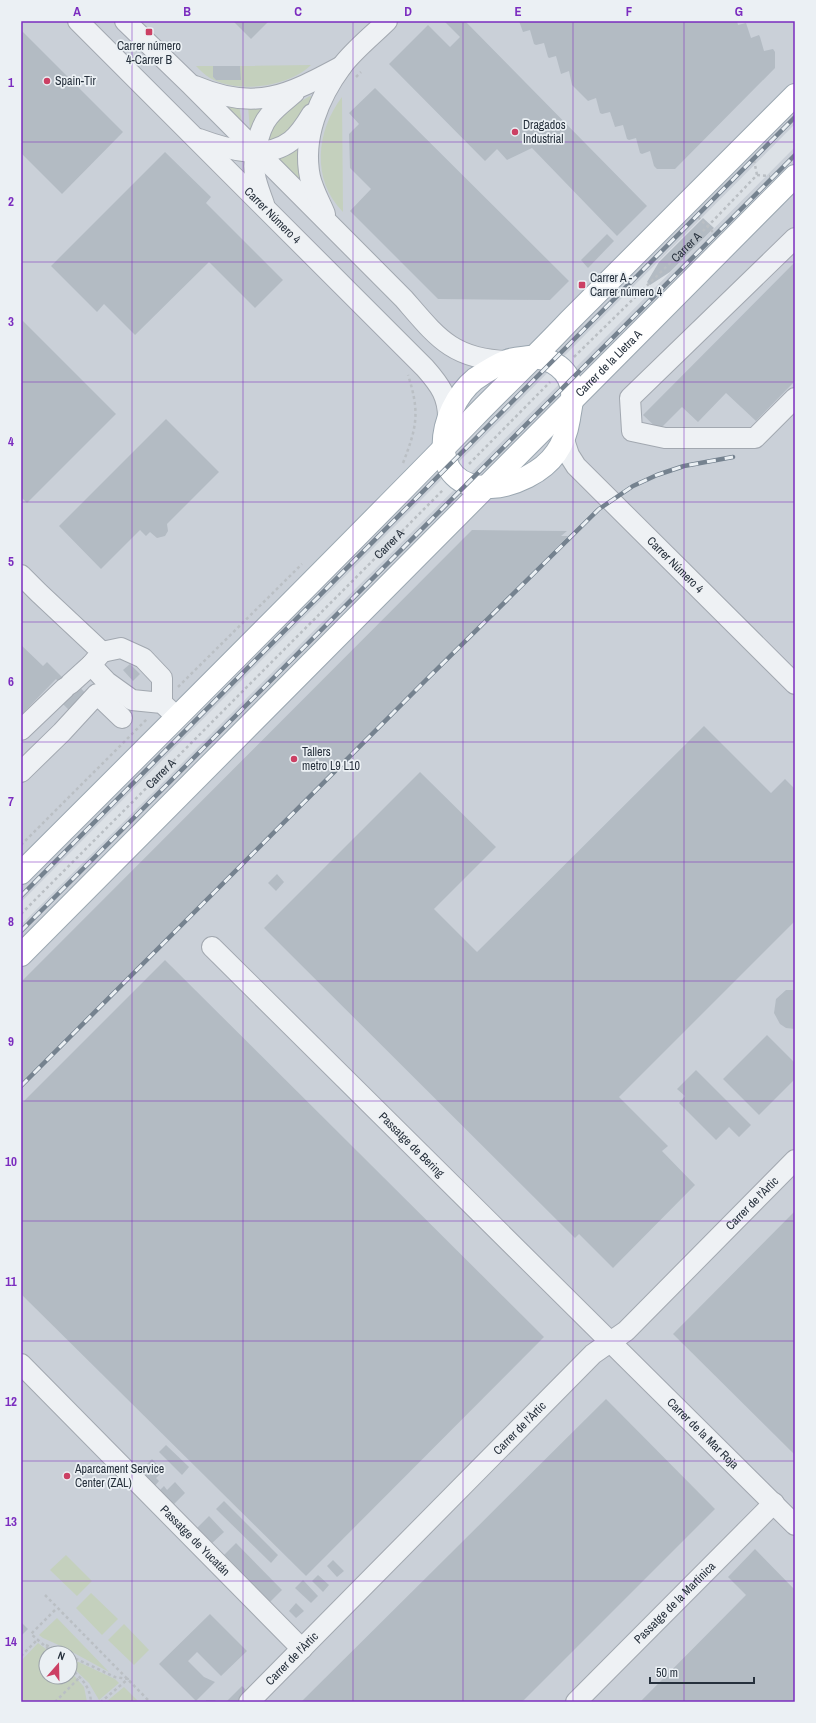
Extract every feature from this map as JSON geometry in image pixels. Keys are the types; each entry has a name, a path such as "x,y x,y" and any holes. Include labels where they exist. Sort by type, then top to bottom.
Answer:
{"main road":[{"path":"21,873 170,710 536,357 564,326 795,96"},
{"name":"Carrer de la Lletra A","path":"572,400 795,176"},
{"path":"536,357 547,359 557,364 562,369 571,386 572,400 564,440 550,461 539,469 510,484 487,487 472,486 456,477 449,470 445,461 443,448 448,421 456,404 474,380 506,361 536,357"},
{"path":"21,955 572,400"}],"street":[{"name":"Carrer Número 4","path":"78,21 425,368 443,392 448,403 448,421"},
{"path":"125,21 330,224 404,299 430,329 446,343 473,357 487,360 506,361"},
{"path":"194,137 223,148 256,152 282,146 290,142 301,131 342,66 387,21"},
{"path":"190,84 209,92 225,96 256,100 268,98 300,88 342,66"},
{"path":"266,209 255,180 254,167 263,125 269,116 300,88"},
{"path":"318,106 309,147 310,177 315,193 330,224"},
{"path":"795,238 630,398 632,431 665,438 755,438 795,398"},
{"name":"Carrer Número 4","path":"564,440 569,455 576,466 795,684"},
{"path":"21,575 39,593 96,659 102,688 122,718"},
{"path":"21,730 96,659 121,648 143,658 162,678 170,710 132,700 102,688"},
{"path":"21,772 62,732 102,688"},
{"name":"Passatge de Bering","path":"212,947 611,1341"},
{"name":"Carrer de l'Àrtic","path":"249,1702 593,1354 626,1331 795,1160"},
{"name":"Carrer de la Mar Roja","path":"611,1341 795,1525"},
{"name":"Passatge de Yucatán","path":"21,1364 302,1649"},
{"name":"Passatge de la Martinica","path":"576,1702 774,1503"},
{"path":"263,1702 270,1695 272,1679"}],"path":[{"name":"Carrer A","path":"21,914 562,369 708,226 757,175"},
{"path":"695,214 717,236"},
{"path":"403,464 415,430 416,413 414,392 407,373"},
{"path":"21,845 170,710 308,559"},
{"path":"45,1595 150,1702"},
{"path":"46,1645 31,1634 57,1608"},
{"path":"21,1656 38,1639"},
{"path":"78,1660 115,1677 128,1679"},
{"path":"55,1702 57,1698 80,1677 88,1686 91,1702"},
{"path":"101,1702 128,1679"}],"shaded area":[{"path":"21,21 795,21 795,124 21,902"},
{"path":"795,147 795,1702 21,1702 21,925"}],"green space":[{"path":"311,65 290,79 262,86 248,87 221,83 208,77 196,66 213,66 213,77 217,80 240,80 240,66"},
{"path":"310,96 312,97 299,120 284,136 265,142 268,130 289,108"},
{"path":"342,97 343,212 333,199 326,185 322,171 321,155 322,140 327,125 333,110"},
{"path":"219,101 239,105 242,124"},
{"path":"271,104 251,133 248,106"},
{"path":"299,142 307,189 275,156"},
{"path":"66,1555 92,1581 77,1596 50,1570"},
{"path":"91,1593 118,1619 102,1635 76,1608"},
{"path":"57,1618 109,1672 78,1655 78,1645 59,1645 39,1635"},
{"path":"124,1624 149,1650 134,1665 108,1640"},
{"path":"38,1643 41,1645 38,1645 38,1685 78,1685 78,1680 84,1687 87,1702 21,1702 21,1661"},
{"path":"78,1662 115,1679 119,1683 99,1700 89,1683 78,1673"},
{"path":"124,1687 139,1702 106,1702"}],"building":[{"path":"233,21 269,21 251,39"},
{"name":"Dragados Industrial","path":"444,21 465,21 647,206 617,236 532,148 507,160 497,149 485,161 389,64 428,25 450,47 460,37"},
{"path":"519,21 737,21 738,25 746,23 751,38 759,35 764,51 773,49 775,52 775,68 675,169 657,169 654,166 650,151 642,154 640,153 636,138 629,140 627,139 623,125 615,127 610,112 600,113 596,98 588,101 572,85 569,71 561,74 556,56 548,57 544,43 534,44 530,30 523,32"},
{"name":"Spain-Tir","path":"21,30 123,132 62,194 21,153"},
{"path":"213,66 240,66 241,80 216,80 213,77"},
{"path":"375,88 569,281 550,300 438,299 350,211 371,189 350,168 349,134 359,124 349,113"},
{"path":"165,152 211,197 206,203 283,280 255,308 209,262 135,335 104,304 97,312 51,266"},
{"path":"703,218 714,228 670,272 650,285 647,282 659,262"},
{"path":"607,234 614,241 588,268 581,260"},
{"path":"795,262 795,381 756,421 726,393 698,422 682,407 659,430 643,415"},
{"path":"21,319 116,414 27,503 21,497"},
{"path":"166,419 219,472 167,524 168,531 165,536 157,538 150,532 146,536 140,530 101,569 59,526"},
{"name":"Tallers metro L9 L10","path":"472,530 567,531 561,536 568,536 21,1084 21,982"},
{"path":"21,645 43,666 47,662 75,690 79,686 85,693 69,710 62,703 70,694 56,679 21,715"},
{"path":"130,664 140,674 133,681 123,670"},
{"path":"704,726 771,793 785,779 795,789 795,921 619,1097 668,1146 662,1151 695,1185 613,1268 579,1234 575,1238 264,928 420,772 496,847 434,909 477,952"},
{"path":"277,874 284,882 276,891 268,883"},
{"path":"165,960 544,1337 306,1576 21,1294 21,1104"},
{"path":"786,990 795,990 795,1029 786,1028 780,1024 774,1013 776,999"},
{"path":"767,1035 795,1063 795,1079 759,1115 723,1079"},
{"path":"696,1070 751,1125 739,1137 729,1127 716,1140 679,1103 685,1096 677,1089"},
{"path":"795,1211 795,1455 673,1334"},
{"path":"606,1399 715,1509 522,1702 301,1702"},
{"path":"166,1445 189,1467 182,1475 159,1452"},
{"path":"152,1459 163,1471 156,1478 159,1481 153,1488 142,1477 148,1470 144,1467"},
{"path":"175,1482 185,1493 171,1507 157,1493 164,1486 167,1490"},
{"path":"224,1501 278,1555 271,1563 216,1509"},
{"path":"209,1516 224,1532 210,1545 195,1530"},
{"path":"236,1543 282,1590 268,1604 222,1557"},
{"path":"755,1549 795,1590 795,1702 640,1702 746,1595 728,1577"},
{"path":"333,1560 344,1571 337,1577 327,1566"},
{"path":"318,1575 329,1585 323,1592 312,1581"},
{"path":"303,1580 318,1596 311,1603 295,1588"},
{"path":"296,1603 304,1611 296,1618 289,1611"},
{"path":"210,1614 247,1651 221,1676 197,1652 188,1661 204,1677 215,1682 196,1701 159,1664"},
{"path":"21,1622 28,1629 21,1636"},
{"path":"242,1686 258,1702 226,1702"},
{"path":"206,1700 216,1700 214,1702 206,1702"}],"railway":[{"path":"21,896 795,117"},
{"path":"21,931 795,155"},
{"path":"21,1086 426,680 599,509 633,486 657,475 684,466 733,457"}],"place":[{"name":"Carrer número 4-Carrer B","path":"149,32"},
{"name":"Spain-Tir","path":"47,81"},
{"name":"Dragados Industrial","path":"515,132"},
{"name":"Carrer A - Carrer número 4","path":"582,285"},
{"name":"Tallers metro L9 L10","path":"294,759"},
{"name":"Aparcament Service Center (ZAL)","path":"67,1476"}]}
